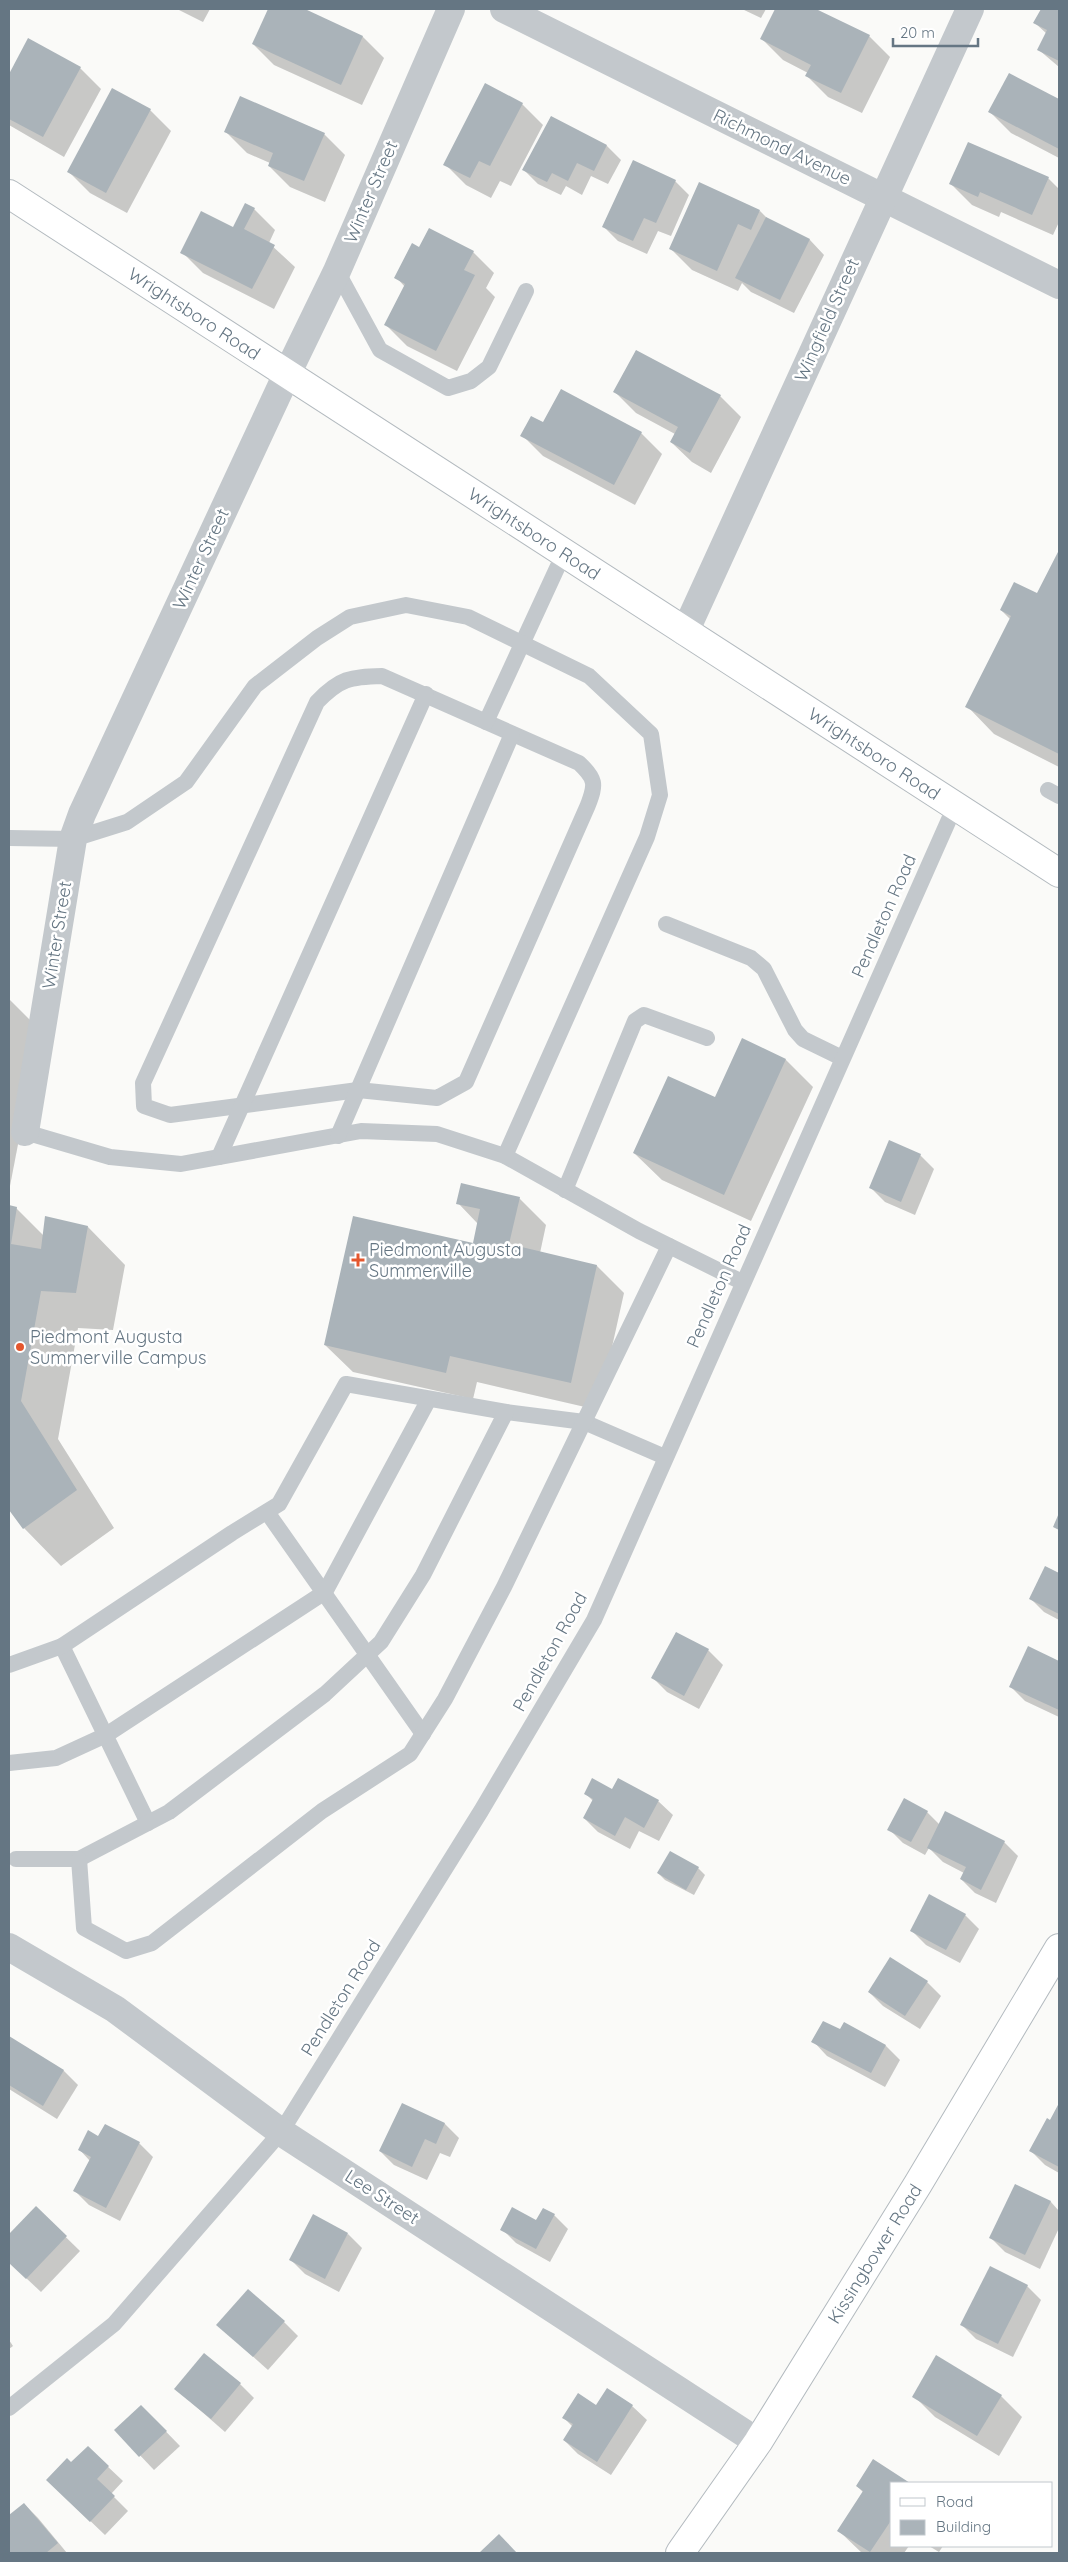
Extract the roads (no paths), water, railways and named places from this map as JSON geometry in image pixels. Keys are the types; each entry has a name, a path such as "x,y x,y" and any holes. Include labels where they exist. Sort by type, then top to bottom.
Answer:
{"main road":[{"name":"Wrightsboro Road","path":"9,194 1059,873"},
{"name":"Kissingbower Road","path":"684,2552 758,2442 918,2184 1059,1948"}],"street":[{"name":"Winter Street","path":"25,1132 73,839 86,805 337,271 451,9"},
{"name":"Richmond Avenue","path":"504,9 1059,285"},
{"name":"Wingfield Street","path":"686,632 882,197 970,9"},
{"name":"Lee Street","path":"9,1947 115,2009 281,2132 758,2442"}],"lane":[{"path":"337,271 380,350 448,388 471,381 489,367 526,291"},
{"path":"486,722 564,553"},
{"path":"9,838 73,839 127,822 186,782 255,686 317,638 350,617 406,605 468,616 589,676 651,734 660,795 648,837 504,1156"},
{"path":"382,676 426,694 579,763 592,775 594,789 466,1082 437,1098 358,1090 170,1114 144,1106 143,1082 317,702 332,686 351,677 382,676"},
{"path":"219,1157 426,694"},
{"path":"338,1136 512,734"},
{"name":"Pendleton Road","path":"9,2408 114,2324 281,2132 481,1811 594,1620 742,1282 955,806"},
{"path":"666,924 751,958 764,969 795,1030 803,1039 842,1058"},
{"path":"565,1190 635,1022 644,1015 707,1038"},
{"path":"25,1132 110,1156 181,1164 360,1131 437,1134 504,1156 669,1246 742,1282"},
{"path":"79,1859 84,1928 126,1952 152,1943 322,1811 410,1754 445,1699 504,1587 669,1246"},
{"path":"9,1665 27,1661 62,1646 279,1504 346,1384 506,1412 584,1422 665,1457"},
{"path":"9,1763 56,1758 106,1735 325,1592 429,1399"},
{"path":"16,1859 79,1859 169,1812 325,1694 380,1642 423,1575 506,1412"},
{"path":"267,1512 423,1734"},
{"path":"62,1646 148,1823"}],"place":[{"name":"Piedmont Augusta Summerville","path":"358,1260"},
{"name":"Piedmont Augusta Summerville Campus","path":"20,1347"}]}
